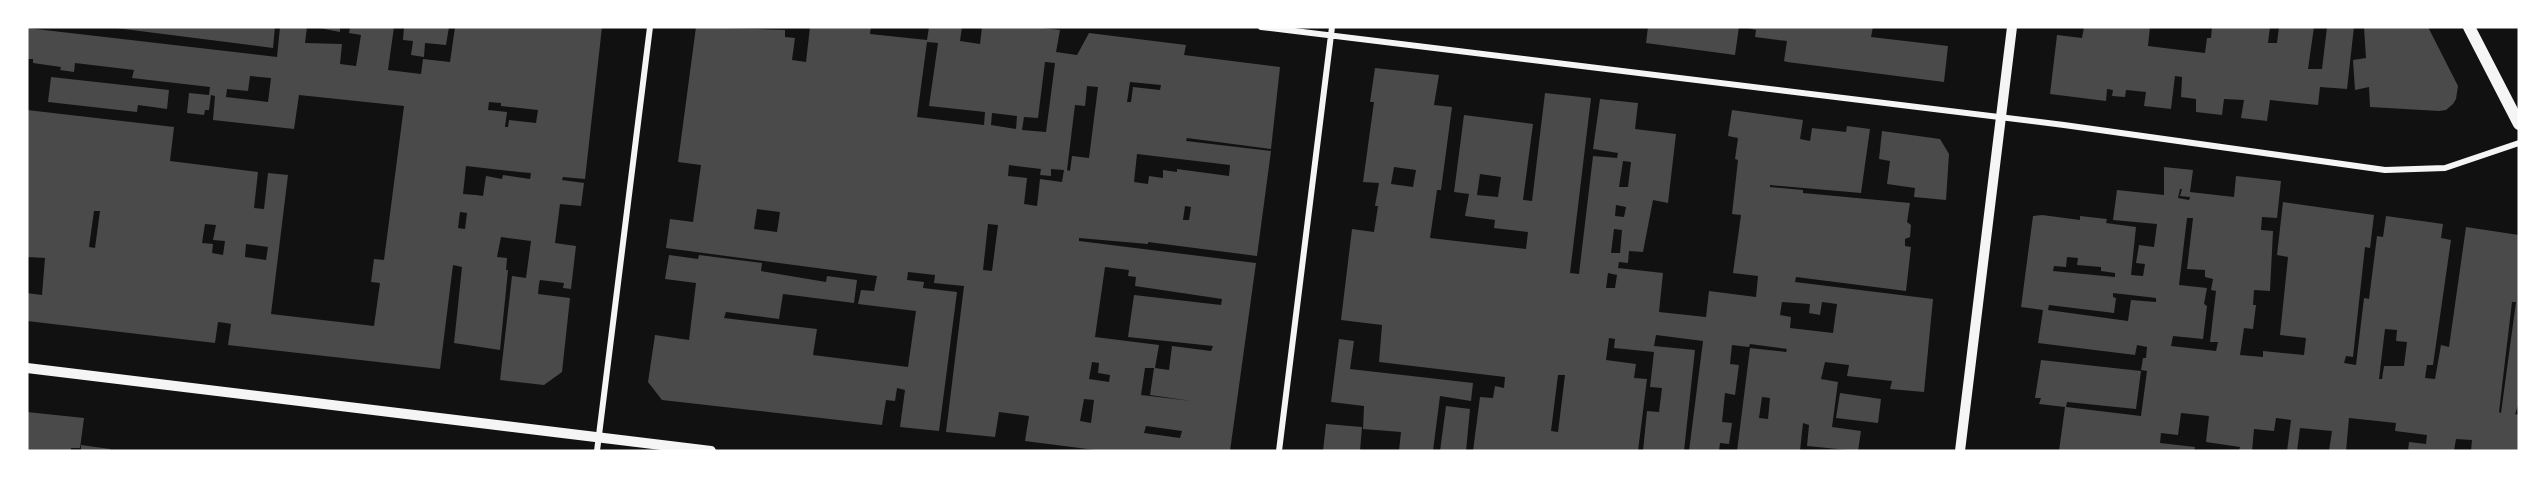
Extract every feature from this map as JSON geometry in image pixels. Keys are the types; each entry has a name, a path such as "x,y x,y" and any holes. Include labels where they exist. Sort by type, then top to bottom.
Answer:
{"main road":[{"path":"2469,27 2519,124"}],"street":[{"path":"597,451 650,27"},
{"path":"1261,27 2000,117 2385,170 2445,168 2519,142"},
{"path":"1279,451 1332,27"},
{"path":"1960,451 2012,27"},
{"path":"27,368 711,451"}],"building":[{"path":"108,27 275,27 273,48"},
{"path":"280,27 307,27 305,43 342,44 340,64 356,66 361,35 349,33 350,27 394,27 388,70 421,74 423,59 450,62 455,27 602,27 585,179 563,177 562,180 584,183 581,206 560,204 555,243 576,246 571,289 563,288 564,283 540,280 539,284 538,294 570,298 562,372 544,385 500,380 512,276 526,278 531,241 501,237 497,257 507,258 506,270 508,270 500,350 454,343 462,267 453,265 440,369 228,345 231,324 218,322 215,343 27,321 27,293 42,295 45,258 27,257 27,110 174,127 170,161 258,172 254,208 264,209 268,173 288,175 271,314 374,326 380,283 371,282 374,259 384,260 404,106 299,95 294,129 213,120 215,96 211,95 209,110 205,110 204,115 187,113 189,93 209,95 210,87 132,78 134,70 75,63 74,72 60,70 61,67 33,63 33,59 27,59 27,28 277,57","holes":["250,76 271,78 268,102 226,97 227,89 248,91","489,102 501,103 501,106 538,110 536,123 509,120 508,127 505,127 507,112 488,110","466,166 531,173 530,179 503,175 502,179 486,176 483,196 463,194","94,211 100,211 95,248 89,247","460,212 467,213 465,229 458,228","205,224 216,225 213,240 225,241 223,255 212,253 213,244 202,243","246,244 268,247 266,260 245,257"]},
{"path":"314,27 340,27 340,32"},
{"path":"404,27 449,27 446,45 425,43 424,57 411,55 413,41 403,40"},
{"path":"696,27 785,30 785,37 795,38 792,60 806,62 810,27 871,27 870,34 927,40 929,27 962,27 960,41 980,44 982,27 1034,27 1060,30 1056,52 1077,55 1089,33 1186,45 1184,55 1280,67 1271,149 1187,138 1186,141 1271,151 1257,256 1148,242 1148,244 1079,238 1079,241 1256,263 1230,451 1103,451 1025,441 1029,416 999,412 995,437 946,432 964,286 934,283 935,275 908,272 907,280 924,282 923,288 957,292 939,431 900,427 905,390 897,388 895,401 886,400 882,425 662,400 648,382 655,335 689,340 696,283 665,279 669,255 698,259 699,255 762,263 761,271 826,282 827,276 857,280 854,303 783,294 779,319 726,312 724,318 817,329 813,355 908,367 916,311 858,304 861,290 874,291 877,276 666,248 670,219 693,222 701,165 678,162","holes":["927,42 938,43 929,106 985,112 984,125 917,117","1045,62 1055,63 1046,132 1022,130 1024,117 1038,118","1130,82 1161,85 1160,90 1133,87 1131,102 1127,102","1087,86 1098,87 1089,158 1072,156 1070,171 1067,170 1075,105 1085,106","992,113 1017,116 1016,129 991,125","1137,154 1230,165 1229,176 1177,169 1177,172 1163,170 1163,178 1149,176 1148,184 1134,182","1009,165 1041,169 1040,175 1051,176 1051,169 1064,170 1062,182 1040,179 1037,206 1024,204 1027,178 1008,176","1185,206 1191,207 1189,220 1183,220","757,209 780,212 777,232 754,229","988,224 998,225 992,271 983,270","1105,267 1129,270 1128,276 1136,277 1135,286 1222,299 1221,305 1134,295 1128,337 1213,346 1211,351 1172,346 1169,370 1155,368 1159,345 1095,337","1092,362 1099,363 1098,373 1110,375 1109,382 1089,379","1145,368 1154,368 1150,395 1192,401 1141,395","1084,399 1094,400 1091,423 1080,421","1146,426 1182,431 1180,438 1144,433"]},
{"path":"1648,27 1739,27 1735,55 1646,43"},
{"path":"1743,27 1873,27 1871,37 1948,46 1944,82 1787,62 1784,61 1787,41 1755,37 1756,30"},
{"path":"2084,27 2150,27 2148,46 2205,53 2207,38 2211,38 2212,27 2270,27 2268,43 2277,43 2279,27 2314,27 2308,69 2322,69 2327,27 2354,27 2347,89 2320,87 2318,105 2270,100 2267,121 2241,118 2244,100 2224,99 2222,115 2196,112 2196,99 2181,97 2182,77 2175,76 2171,109 2144,106 2146,92 2126,90 2125,97 2112,96 2113,90 2107,89 2106,101 2050,94 2057,35 2082,38"},
{"path":"2364,27 2428,27 2458,86 2453,104 2446,110 2439,111 2370,107 2369,87 2355,90 2353,60 2366,58"},
{"path":"1375,68 1439,75 1434,105 1452,107 1441,190 1437,190 1430,238 1526,249 1528,232 1494,228 1495,220 1465,216 1469,194 1454,192 1464,115 1533,124 1523,200 1532,201 1545,93 1591,98 1570,273 1579,274 1593,156 1617,158 1618,153 1593,149 1600,99 1638,103 1635,129 1676,134 1668,203 1653,200 1643,252 1629,251 1628,263 1619,262 1618,268 1663,273 1659,312 1706,317 1709,291 1756,297 1758,276 1733,273 1741,215 1732,214 1738,138 1728,136 1732,110 1803,120 1800,139 1810,141 1812,128 1846,132 1847,126 1870,129 1861,193 1770,185 1770,187 1803,190 1803,193 1910,203 1907,222 1911,225 1910,237 1905,239 1905,246 1911,247 1906,291 1796,277 1795,282 1933,299 1924,392 1890,389 1892,381 1847,376 1849,365 1825,362 1821,379 1838,382 1832,427 1861,431 1858,451 1807,446 1809,425 1803,423 1800,451 1737,451 1750,348 1786,352 1787,349 1750,344 1749,347 1732,345 1730,364 1739,365 1735,395 1725,393 1722,422 1732,423 1729,444 1720,443 1719,451 1689,451 1703,341 1656,335 1654,346 1695,350 1684,451 1643,451 1647,411 1659,412 1662,388 1650,387 1654,352 1614,348 1615,339 1609,338 1606,360 1636,364 1634,378 1647,379 1638,451 1473,451 1480,397 1493,398 1495,386 1504,388 1505,377 1379,362 1382,325 1341,320 1352,229 1374,232 1378,206 1375,206 1379,183 1363,182 1374,102 1370,102","holes":["1623,161 1631,162 1628,187 1619,187","1394,167 1416,170 1413,187 1391,184","1480,174 1501,177 1498,197 1477,195","1616,205 1626,207 1624,217 1615,216","1614,229 1622,230 1620,253 1611,253","1608,273 1617,275 1615,288 1606,288","1782,302 1810,304 1809,313 1820,315 1822,302 1837,304 1833,333 1790,328 1791,317 1780,315","1558,375 1565,375 1558,432 1551,431","1762,397 1770,398 1768,419 1759,418"]},
{"path":"51,77 169,90 167,109 138,105 137,112 48,102"},
{"path":"1882,131 1940,139 1949,154 1946,200 1914,197 1915,188 1887,184 1890,161 1879,159"},
{"path":"2164,167 2193,170 2190,192 2234,197 2236,176 2281,181 2277,218 2262,217 2261,230 2273,231 2270,291 2254,290 2253,305 2256,305 2253,329 2244,328 2240,355 2263,357 2263,351 2304,355 2306,338 2280,335 2288,257 2277,255 2283,202 2374,215 2370,248 2365,247 2353,357 2346,356 2344,363 2356,365 2364,298 2369,299 2377,236 2383,237 2386,216 2443,224 2441,238 2451,240 2433,365 2427,365 2425,378 2435,379 2441,345 2449,347 2466,227 2519,235 2519,403 2515,414 2519,415 2519,451 2471,451 2472,440 2456,439 2454,451 2408,451 2409,442 2426,444 2427,435 2395,431 2396,423 2349,418 2346,451 2329,451 2332,431 2300,428 2297,451 2287,451 2291,420 2276,418 2274,431 2254,429 2252,451 2239,451 2240,447 2206,442 2209,416 2181,413 2178,435 2161,433 2160,443 2195,447 2194,451 2059,451 2065,407 2039,404 2041,398 2035,398 2041,360 2141,371 2136,409 2067,402 2066,407 2141,416 2147,371 2141,370 2143,358 2146,358 2147,347 2137,345 2135,355 2038,343 2043,310 2021,307 2033,216 2080,220 2080,216 2107,219 2106,223 2136,227 2131,275 2143,276 2145,264 2136,263 2139,245 2154,247 2157,224 2113,220 2117,190 2164,195","holes":["2180,189 2182,189 2180,196 2190,197 2189,200 2178,198","2187,218 2193,218 2187,269 2205,270 2205,277 2213,279 2211,290 2216,291 2210,342 2218,342 2216,351 2171,346 2173,336 2203,339 2207,288 2179,285","2067,257 2078,258 2077,265 2101,267 2101,271 2115,273 2115,277 2053,271 2054,266 2066,267","2113,293 2156,298 2156,302 2131,300 2128,321 2048,310 2049,305 2114,313 2116,298 2113,297","2512,302 2516,302 2501,413 2499,412","2385,329 2397,330 2396,341 2407,342 2404,366 2384,366 2382,379 2379,379"]},
{"path":"1339,339 1354,341 1350,369 1473,383 1471,401 1440,396 1433,451 1399,451 1401,432 1363,429 1364,406 1331,402"},
{"path":"1840,393 1881,399 1878,423 1836,418"},
{"path":"1446,406 1470,409 1466,451 1440,451"},
{"path":"27,412 84,418 80,448 71,448 71,451 27,451"},
{"path":"1326,424 1362,427 1360,451 1323,451"},
{"path":"81,445 110,449 110,451 81,451"}]}
